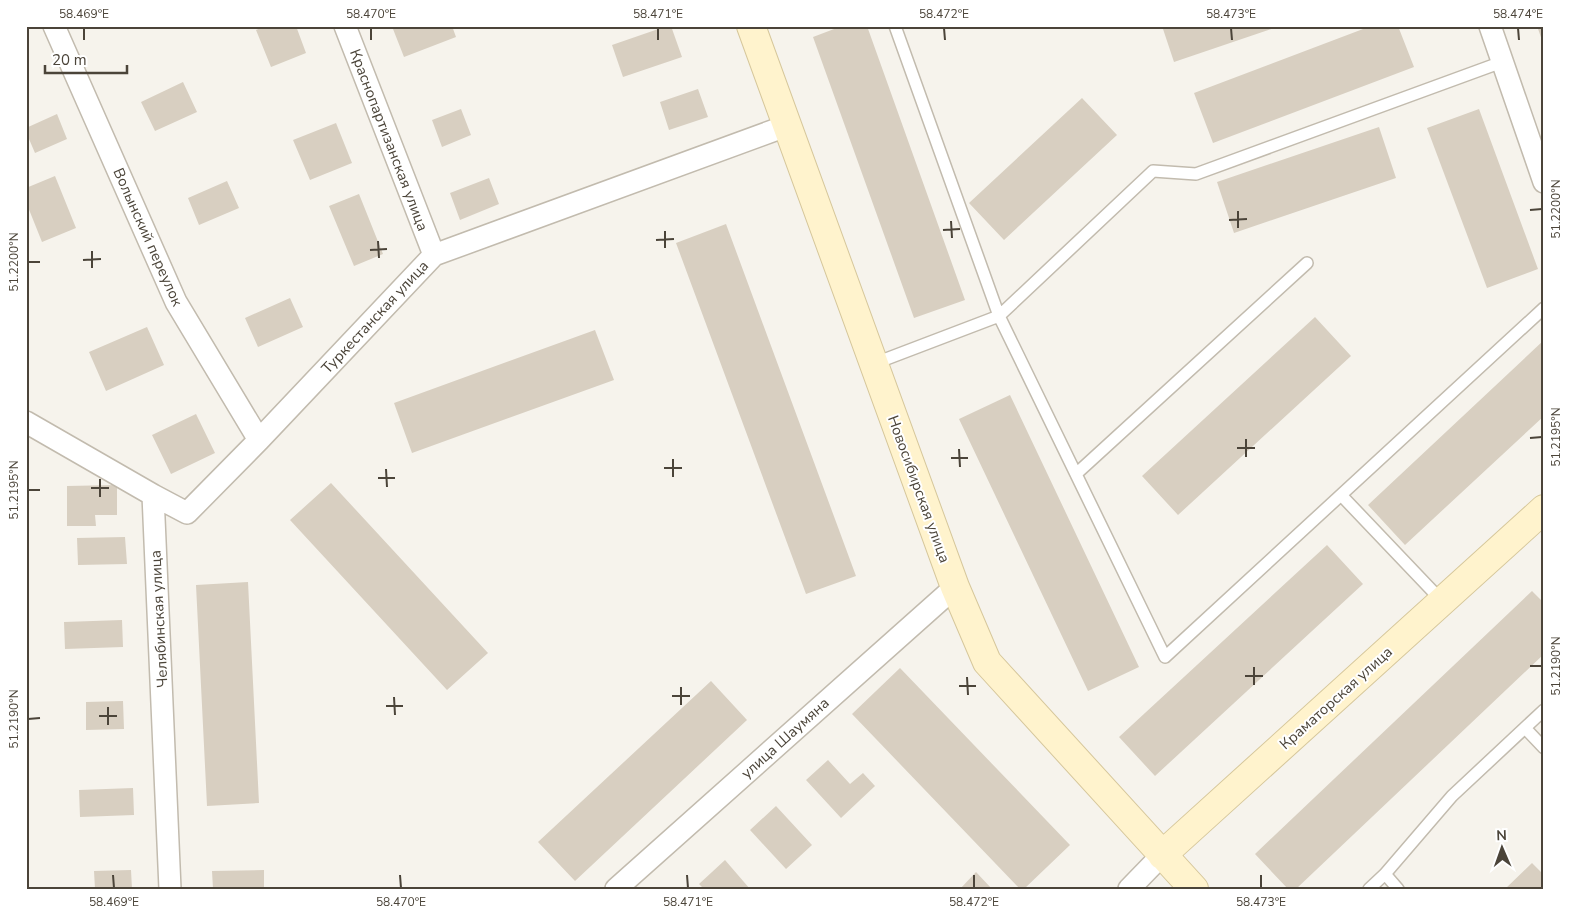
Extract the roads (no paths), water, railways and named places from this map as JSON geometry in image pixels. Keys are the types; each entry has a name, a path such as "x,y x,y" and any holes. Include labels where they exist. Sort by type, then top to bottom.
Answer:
{"main road":[{"name":"Новосибирская улица","path":"752,27 786,126 954,587 987,662 1194,889"},
{"name":"Краматорская улица","path":"1162,856 1544,509"}],"street":[{"name":"Волынский переулок","path":"54,26 176,302 259,440"},
{"name":"Краснопартизанская улица","path":"345,26 434,255"},
{"path":"1490,26 1544,182"},
{"name":"Туркестанская улица","path":"153,495 187,513 259,440 434,255 786,126"},
{"path":"26,422 153,495"},
{"name":"Челябинская улица","path":"153,495 170,889"},
{"name":"улица Шаумяна","path":"616,889 954,587"},
{"name":"Краматорская улица","path":"1129,889 1162,856"}],"lane":[{"path":"895,26 999,316 1165,657 1544,308"},
{"path":"873,364 999,316 1152,171 1196,174 1502,62"},
{"path":"1076,474 1307,263"},
{"path":"1341,495 1442,601"},
{"path":"1369,889 1452,796 1544,710"},
{"path":"1525,728 1544,748"},
{"path":"1384,874 1398,889"}]}
